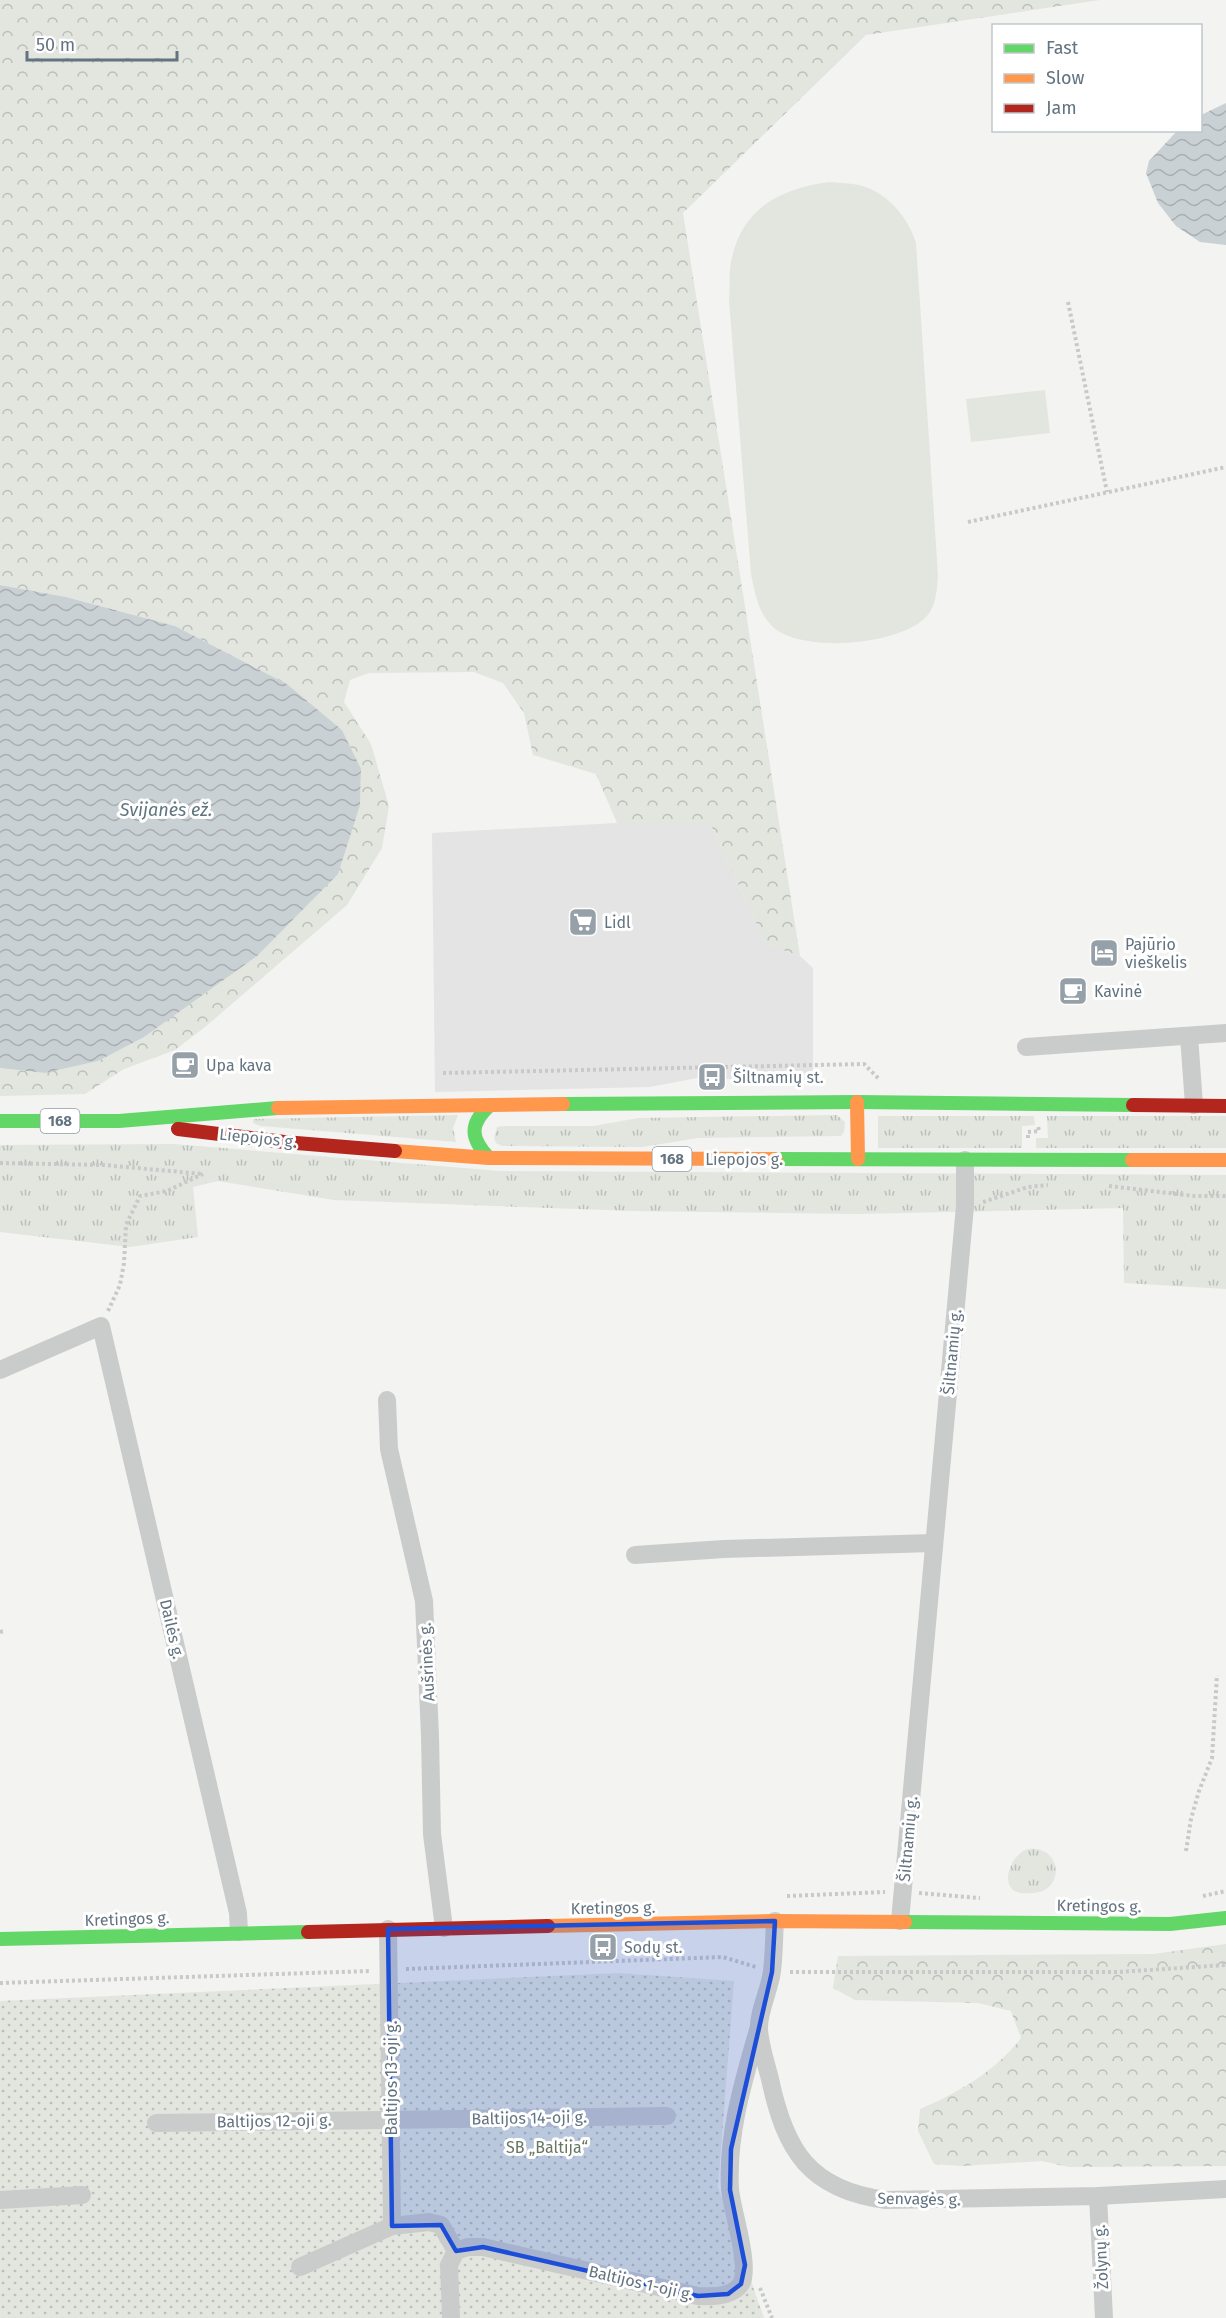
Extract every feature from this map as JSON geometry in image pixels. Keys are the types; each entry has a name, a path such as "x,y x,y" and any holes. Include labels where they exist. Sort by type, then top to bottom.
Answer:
{"main road":[{"name":"Liepojos g.","path":"0,1121 119,1121 277,1108 490,1105 857,1102 1226,1106"},
{"path":"857,1102 858,1159"},
{"path":"489,1158 479,1149 474,1137 474,1125 480,1113 490,1105"},
{"name":"Liepojos g.","path":"119,1121 284,1142 489,1158 1226,1160"},
{"name":"Kretingos g.","path":"0,1939 775,1921 1170,1924 1226,1918"}],"street":[{"path":"1026,1047 1226,1033"},
{"path":"1189,1036 1194,1106"},
{"name":"Šiltnamių g.","path":"900,1921 965,1206 965,1160"},
{"path":"0,1370 101,1326"},
{"name":"Dailės g.","path":"101,1326 238,1912 239,1932"},
{"name":"Aušrinės g.","path":"387,1400 389,1449 424,1601 432,1834 444,1928"},
{"path":"635,1556 724,1550 934,1543"},
{"name":"Senvagės g.","path":"775,1921 772,1972 759,2028 776,2109 787,2138 804,2163 829,2184 860,2197 886,2200 1098,2196 1226,2189"},
{"name":"Baltijos 13-oji g.","path":"388,1929 392,2226"},
{"name":"Baltijos 1-oji g.","path":"456,2251 468,2247 483,2247 698,2296 714,2297 728,2294 741,2284 745,2265 730,2190 731,2149 743,2082 759,2028"},
{"name":"Baltijos 14-oji g.","path":"391,2119 667,2116"},
{"name":"Baltijos 12-oji g.","path":"156,2123 391,2119"},
{"path":"0,2200 82,2195"},
{"name":"Žolynų g.","path":"1098,2196 1104,2318"},
{"path":"300,2267 392,2226 429,2222 441,2225 456,2251 449,2265 451,2318"}],"path":[{"path":"1068,302 1107,492"},
{"path":"968,522 1226,467"},
{"path":"443,1073 864,1064 882,1081"},
{"path":"0,1163 104,1166 203,1174 167,1191 140,1196 126,1225 120,1285 101,1326"},
{"path":"965,1206 1029,1187 1058,1185"},
{"path":"1101,1185 1194,1196 1226,1196"},
{"path":"1186,1851 1191,1819 1212,1758 1217,1675"},
{"path":"0,1983 723,1957 772,1972 1118,1972 1226,1965"}],"highlighted area":[{"path":"775,1921 772,1972 731,2149 730,2190 745,2265 741,2284 728,2294 698,2296 483,2247 456,2251 441,2225 392,2226 388,1929"}],"shaded area":[{"path":"617,823 710,823 766,944 800,956 813,968 813,1081 697,1078 650,1087 435,1092 432,833"}],"green space":[{"path":"0,0 1100,0 866,35 683,213 800,956 766,944 710,823 617,823 596,774 533,755 524,713 503,683 474,672 369,673 350,680 344,702 371,744 389,806 382,848 347,905 175,1050 124,1069 85,1094 0,1096 0,1068 45,1073 98,1061 360,805 361,770 342,730 287,684 175,626 66,597 0,585"},
{"path":"829,182 858,185 880,194 903,216 916,243 938,576 933,605 924,619 893,635 850,643 806,641 788,636 774,628 764,616 758,603 751,574 729,300 730,267 736,244 753,215 779,196 811,185"},
{"path":"1045,390 1050,433 971,442 966,399"},
{"path":"458,1115 453,1128 456,1142 261,1126 253,1123 253,1119"},
{"path":"837,1115 845,1122 841,1136 698,1138 642,1147 502,1146 496,1143 494,1138 497,1127 502,1126 593,1126 639,1118"},
{"path":"878,1116 1034,1116 1035,1125 1022,1126 1022,1148 878,1148"},
{"path":"1047,1116 1226,1116 1226,1148 1036,1148 1036,1138 1048,1138"},
{"path":"174,1144 500,1171 1226,1175 1226,1289 1124,1283 1123,1208 858,1214 633,1211 334,1200 218,1181 193,1187 198,1237 130,1247 0,1232 0,1145"},
{"path":"1028,1849 1040,1850 1048,1854 1054,1861 1055,1878 1050,1886 1042,1891 1020,1893 1009,1883 1009,1870 1017,1857"},
{"path":"1226,1944 1226,2166 1069,2167 1042,2161 962,2166 934,2164 918,2131 920,2109 975,2080 1011,2050 1021,2038 1011,2011 978,2003 855,2000 833,1988 838,1956 1153,1954"},
{"name":"SB „Baltija“","path":"619,1973 734,1981 718,2187 764,2318 0,2318 0,2001"}],"water":[{"path":"1226,103 1226,245 1200,242 1176,226 1158,203 1146,173 1149,161 1176,132 1202,132 1202,115"},
{"name":"Svijanės ež.","path":"0,585 66,597 175,626 287,684 342,730 361,769 360,805 338,874 257,956 144,1037 98,1061 45,1073 0,1068"}],"traffic: fast":[{"path":"563,1104 857,1102 1133,1105"},
{"path":"489,1158 478,1144 474,1131 478,1118 490,1105"},
{"path":"0,1121 119,1121 278,1108"},
{"path":"776,1159 1132,1160"},
{"path":"905,1922 1170,1924 1226,1918"},
{"path":"0,1939 308,1932"}],"traffic: slow":[{"path":"857,1102 858,1159"},
{"path":"278,1108 563,1104"},
{"path":"395,1151 489,1158 776,1159"},
{"path":"1132,1160 1226,1160"},
{"path":"548,1926 775,1921 905,1922"}],"traffic: jam":[{"path":"1133,1105 1226,1106"},
{"path":"178,1129 284,1142 395,1151"},
{"path":"308,1932 548,1926"}],"place":[{"name":"Lidl","path":"583,922"},
{"name":"Pajūrio vieškelis","path":"1104,953"},
{"name":"Kavinė","path":"1073,991"},
{"name":"Upa kava","path":"185,1065"},
{"name":"Šiltnamių st.","path":"712,1077"},
{"name":"Sodų st.","path":"603,1947"}]}
